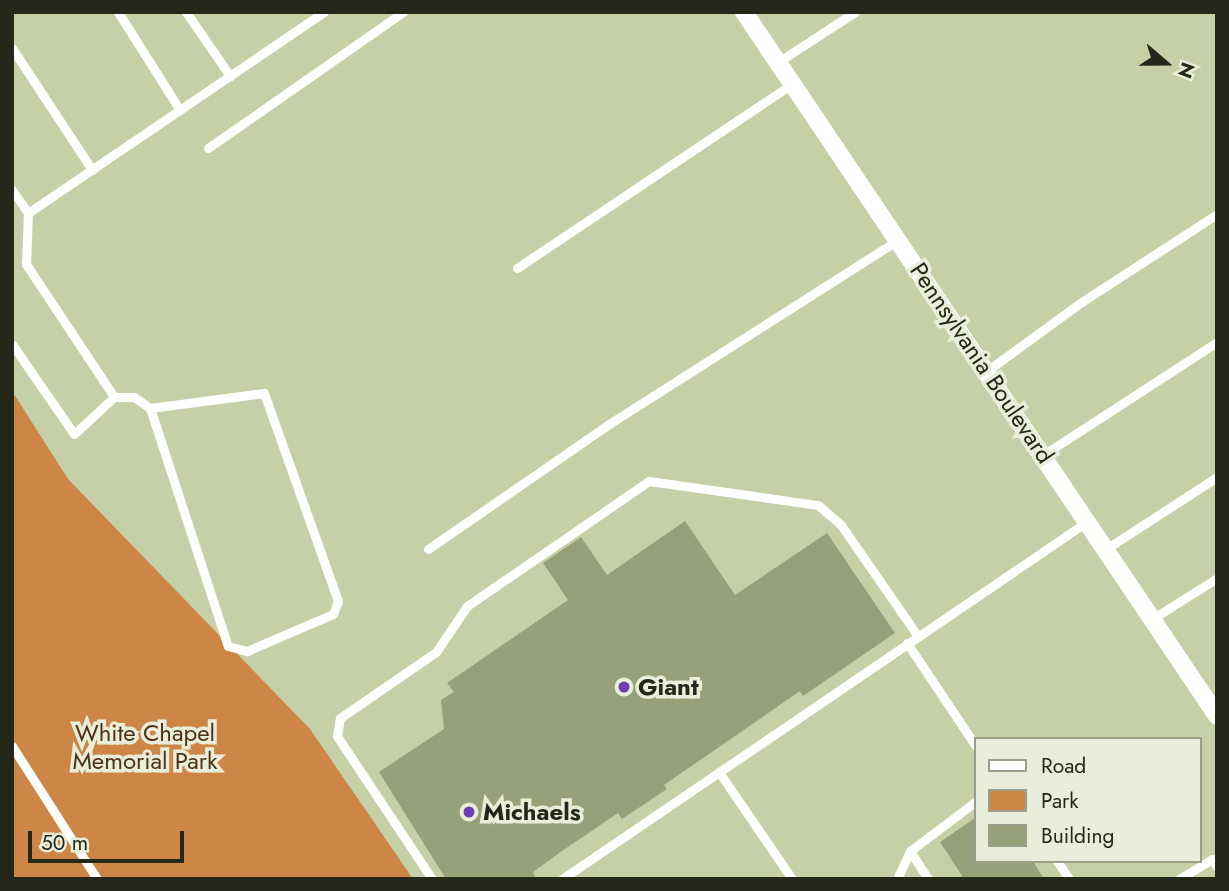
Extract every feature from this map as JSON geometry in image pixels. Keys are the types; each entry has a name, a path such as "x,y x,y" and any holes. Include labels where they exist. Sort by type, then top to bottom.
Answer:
{"street":[{"name":"Pennsylvania Boulevard","path":"744,12 1216,713"}],"lane":[{"path":"118,12 180,110"},
{"path":"186,12 230,76"},
{"path":"28,213 324,12"},
{"path":"208,148 403,12"},
{"path":"778,62 855,12"},
{"path":"12,48 92,170"},
{"path":"517,268 792,83"},
{"path":"12,190 28,213 26,264 114,397"},
{"path":"987,372 1080,303 1217,214"},
{"path":"428,548 609,424 898,240"},
{"path":"1043,455 1217,342"},
{"path":"12,344 74,434 114,397 134,397 150,408 228,646 247,651 333,614 338,601 267,397 259,392 150,408"},
{"path":"1106,548 1217,477"},
{"path":"432,879 337,736 340,718 436,652 467,606 649,481 818,505 841,525 918,636"},
{"path":"562,879 1088,521"},
{"path":"1152,619 1217,578"},
{"path":"907,643 974,744"},
{"path":"12,746 97,879"},
{"path":"719,772 792,879"},
{"path":"897,879 909,851 974,803"},
{"path":"909,851 928,879"},
{"path":"1179,879 1212,859 1217,867"},
{"path":"1058,863 1069,879"}],"green space":[{"name":"White Chapel Memorial Park","path":"12,391 68,479 310,729 413,879 12,879"}],"building":[{"name":"Giant","path":"685,521 735,595 827,533 895,633 803,696 800,691 664,785 667,789 622,819 618,813 562,851 533,872 536,879 446,879 379,772 444,729 441,700 454,692 447,683 568,600 543,563 581,537 607,575"},
{"path":"974,819 974,863 1034,863 1044,879 964,879 940,842"}],"place":[{"name":"Giant","path":"624,687"},
{"name":"Michaels","path":"469,812"}]}
